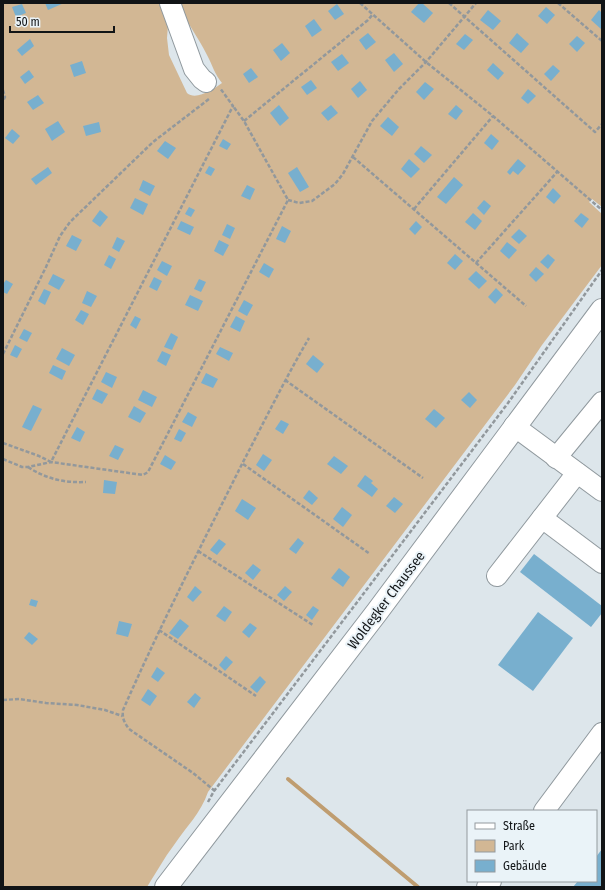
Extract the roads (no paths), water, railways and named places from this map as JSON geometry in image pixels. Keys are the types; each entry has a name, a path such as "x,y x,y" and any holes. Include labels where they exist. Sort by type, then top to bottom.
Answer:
{"main road":[{"name":"Woldegker Chaussee","path":"166,887 222,797 377,612 514,426 602,310"}],"street":[{"path":"170,3 194,69 211,91"},
{"path":"556,458 602,402"},
{"path":"514,426 602,491"},
{"path":"497,576 577,473"},
{"path":"542,518 602,564"},
{"path":"545,810 602,733"}],"waterway":[{"path":"288,779 418,887"}]}
